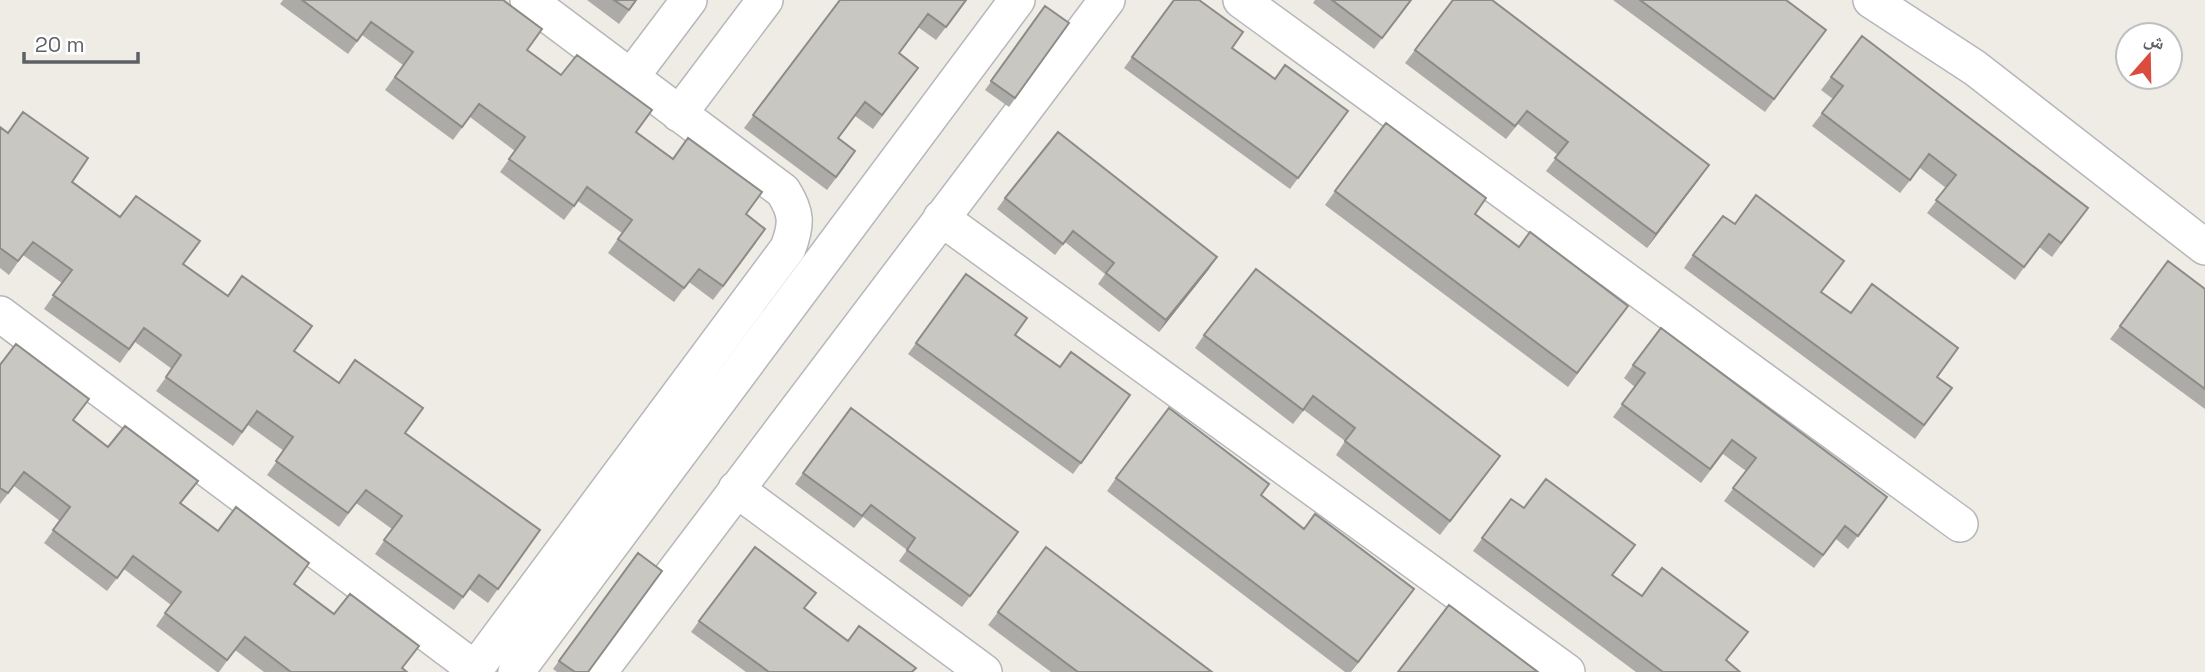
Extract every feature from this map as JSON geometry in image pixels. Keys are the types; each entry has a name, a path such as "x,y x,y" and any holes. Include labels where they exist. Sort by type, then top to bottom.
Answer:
{"street":[{"path":"0,314 474,671 789,248 795,221 793,207 783,191 528,0"},
{"path":"631,77 689,0"},
{"path":"679,114 765,0"},
{"path":"516,672 1017,0"},
{"path":"599,672 1107,0"},
{"path":"1241,0 1960,524"},
{"path":"1871,0 1975,68 2205,247"},
{"path":"941,218 1567,672"},
{"path":"736,489 984,672"}],"building":[{"path":"302,0 503,0 542,29 527,50 561,75 577,55 652,110 636,132 673,159 688,138 762,192 746,214 765,229 723,286 699,269 684,288 618,239 632,220 587,187 574,206 509,159 525,137 479,104 462,127 395,77 413,52 371,22 357,41"},
{"path":"614,0 636,0 629,10"},
{"path":"840,0 966,0 946,27 928,14 899,53 918,68 882,115 865,102 838,138 855,151 836,177 753,115"},
{"path":"1174,0 1199,0 1243,32 1232,48 1275,79 1285,65 1348,111 1298,178 1132,57"},
{"path":"1332,0 1411,0 1382,38"},
{"path":"1453,0 1492,0 1709,165 1656,234 1555,158 1568,142 1527,111 1515,126 1415,50"},
{"path":"1640,0 1786,0 1826,30 1774,99"},
{"path":"1045,6 1069,23 1015,98 991,81"},
{"path":"1862,36 2088,208 2061,243 2049,234 2024,267 1936,200 1956,175 1929,154 1910,180 1822,113 1843,86 1831,77"},
{"path":"23,112 88,158 72,182 120,217 136,196 200,241 183,264 228,296 242,276 312,326 294,351 339,383 355,360 423,408 405,433 540,530 498,589 479,575 463,597 384,540 402,516 366,490 348,513 276,461 293,437 257,411 242,432 166,377 181,355 144,328 129,349 53,295 72,270 33,242 18,261 0,248 0,127 8,133"},
{"path":"1386,123 1486,198 1475,214 1519,247 1530,232 1628,306 1577,373 1335,191"},
{"path":"1058,132 1217,257 1166,320 1106,273 1114,263 1073,231 1063,244 1005,198"},
{"path":"1756,195 1844,261 1821,292 1851,313 1872,284 1958,348 1937,377 1952,388 1924,425 1693,255 1723,216 1735,224"},
{"path":"2168,261 2205,289 2205,389 2120,326"},
{"path":"1256,269 1500,456 1450,521 1345,441 1355,428 1313,396 1303,410 1204,335"},
{"path":"966,274 1027,318 1015,335 1060,367 1071,352 1130,395 1081,463 916,343"},
{"path":"1661,328 1887,497 1858,536 1845,526 1823,555 1733,488 1756,458 1732,440 1710,469 1622,404 1645,373 1633,365"},
{"path":"16,344 89,399 73,420 108,447 125,426 198,481 180,503 218,531 236,507 309,563 294,584 334,614 350,594 419,646 402,668 407,672 291,672 245,637 227,660 165,613 181,592 133,556 117,578 53,530 70,507 24,472 8,493 0,488 0,365"},
{"path":"851,408 1018,532 970,596 907,550 915,538 871,505 862,516 803,473"},
{"path":"1169,408 1269,484 1261,495 1304,529 1315,514 1414,589 1358,662 1116,478"},
{"path":"1546,479 1635,545 1612,575 1642,596 1662,568 1748,632 1726,660 1740,672 1663,672 1482,538 1511,499 1524,508"},
{"path":"755,547 816,593 804,608 848,641 859,626 916,668 912,672 769,672 699,621"},
{"path":"1046,547 1212,672 1078,672 998,612"},
{"path":"638,553 662,571 588,672 575,672 559,661"},
{"path":"1449,605 1538,672 1398,672"}]}
